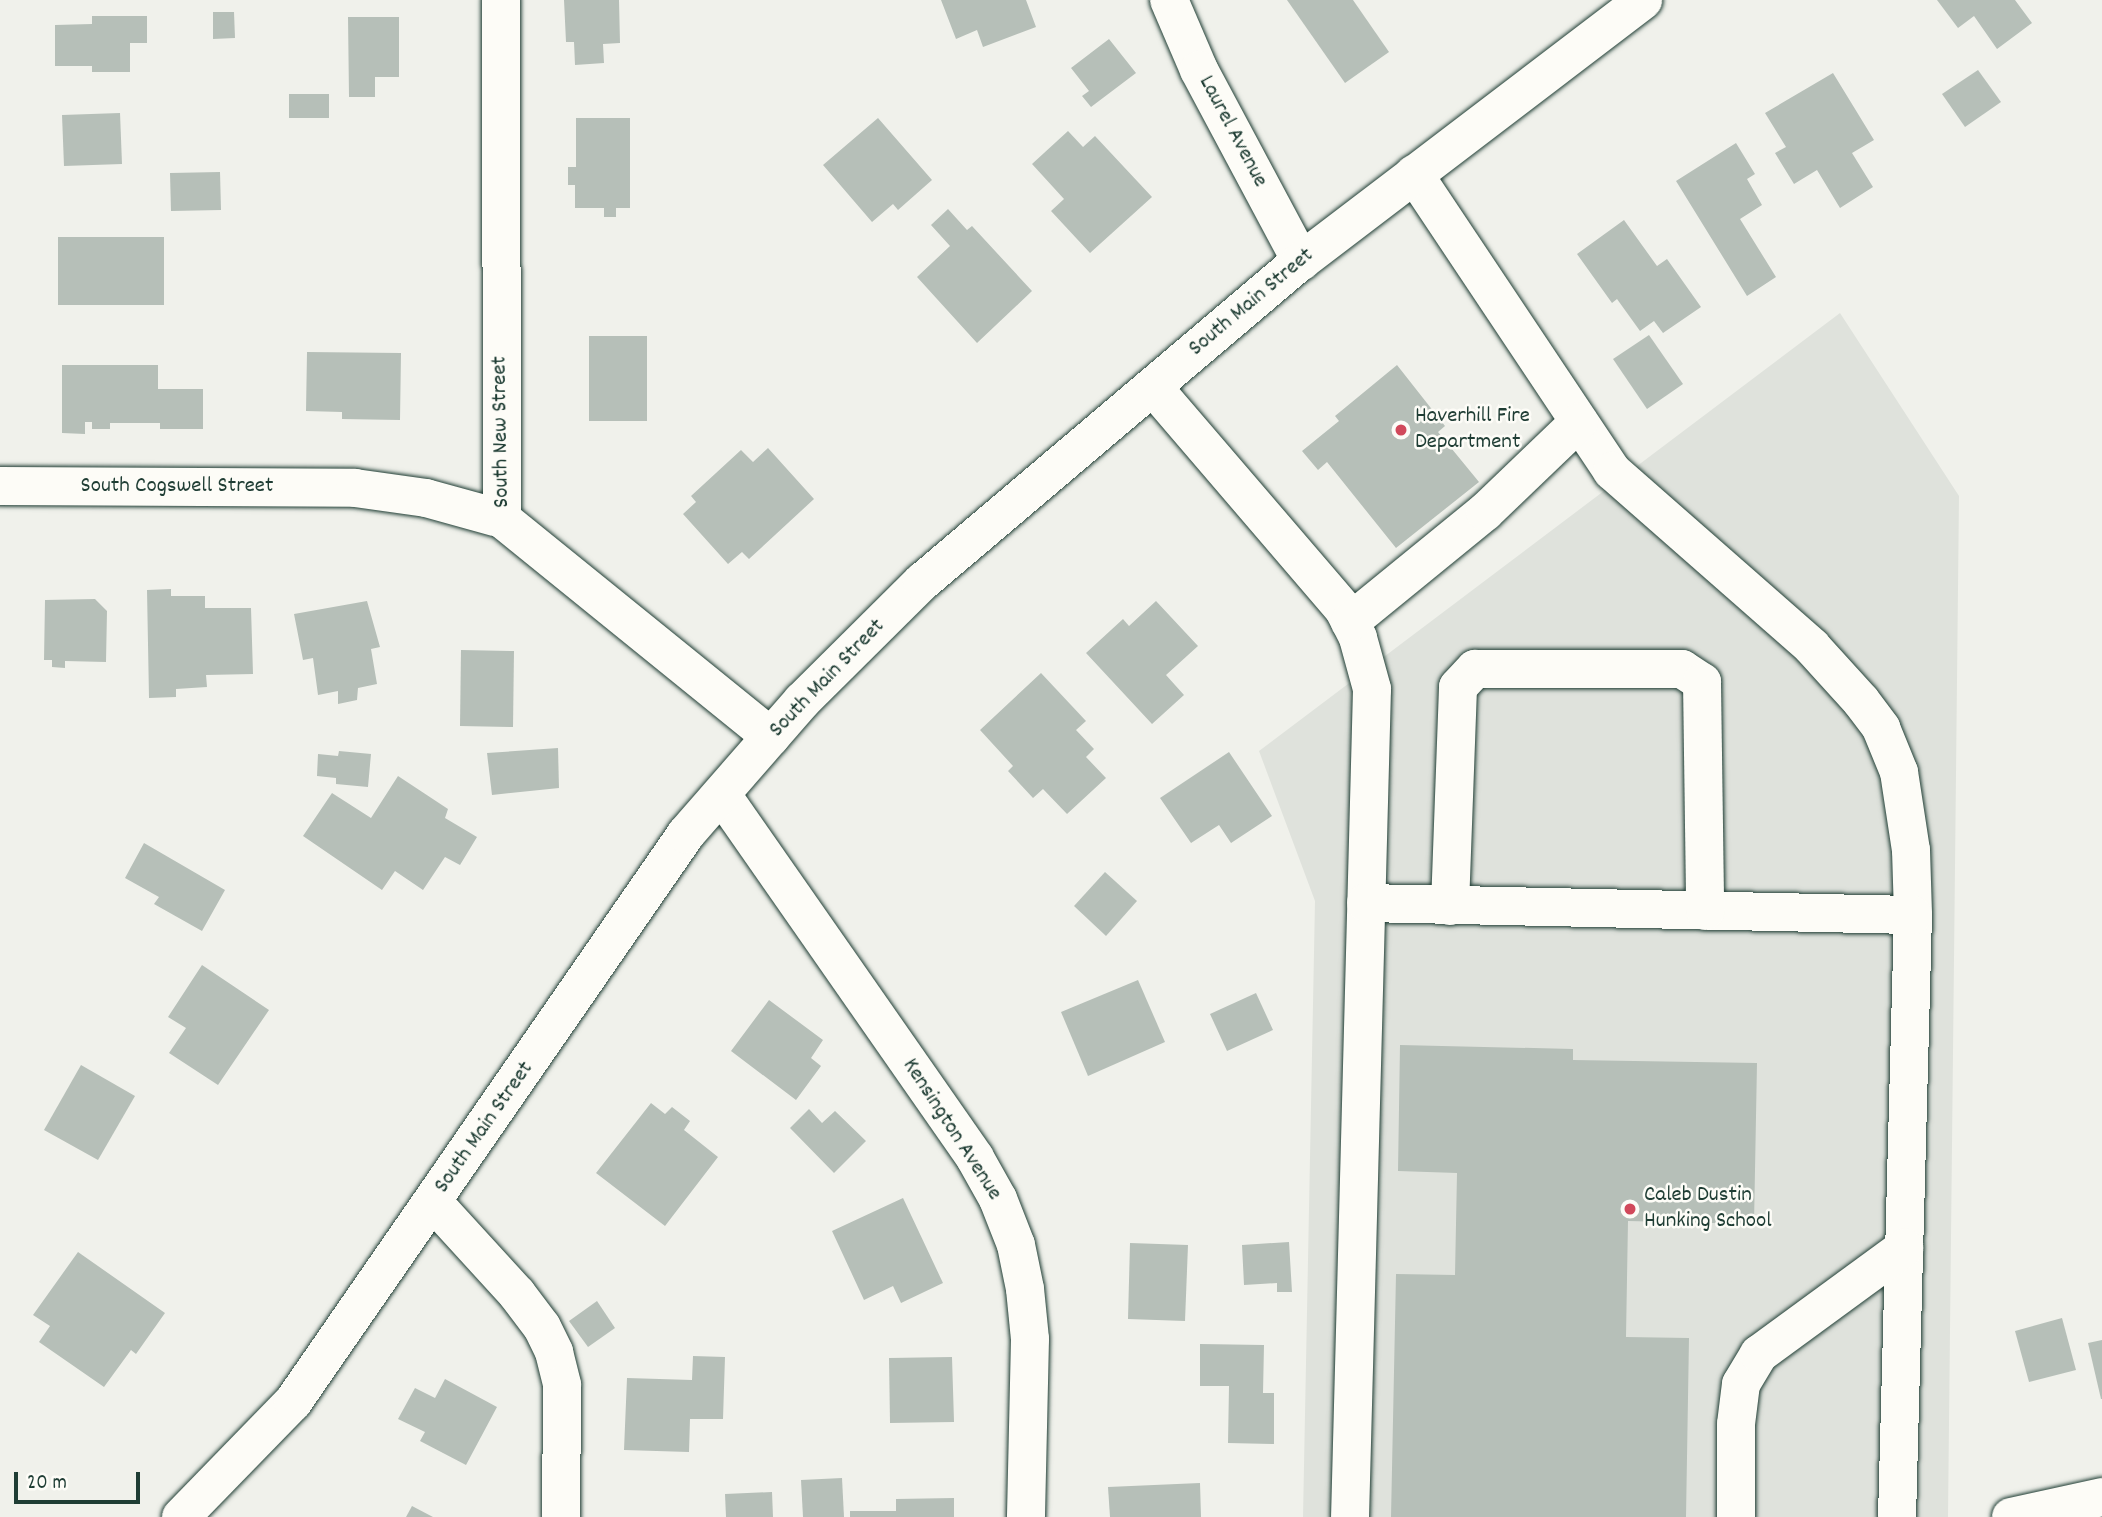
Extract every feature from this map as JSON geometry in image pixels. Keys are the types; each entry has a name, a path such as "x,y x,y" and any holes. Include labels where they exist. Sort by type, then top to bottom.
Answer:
{"street":[{"name":"South New Street","path":"501,0 502,519 771,737"},
{"name":"Laurel Avenue","path":"1169,0 1199,70 1301,261"},
{"name":"South Main Street","path":"181,1517 293,1402 686,834 802,701 922,582 1301,261 1643,0"},
{"path":"1414,174 1612,471 1812,647 1861,701 1881,728 1899,772 1911,850 1913,915 1897,1517"},
{"path":"1153,387 1344,610 1372,688 1350,1517"},
{"path":"1350,622 1485,512 1579,422"},
{"name":"South Cogswell Street","path":"0,486 355,488 426,498 502,519"},
{"path":"1450,906 1458,687 1475,669 1682,669 1702,682 1705,911"},
{"name":"Kensington Avenue","path":"722,795 975,1158 998,1199 1016,1245 1025,1289 1030,1339 1027,1517"},
{"path":"1367,904 1913,915"},
{"path":"433,1202 517,1294 542,1327 554,1352 562,1385 561,1517"},
{"path":"1736,1517 1736,1424 1741,1384 1759,1354 1904,1248"},
{"path":"2011,1517 2102,1497"}],"shaded area":[{"name":"Caleb Dustin Hunking School","path":"1840,313 1959,496 1948,1517 1303,1517 1315,901 1259,751"}],"building":[{"path":"564,0 619,0 620,43 603,44 604,63 575,65 574,42 566,42"},
{"path":"941,0 1026,0 1036,27 983,47 977,30 956,39"},
{"path":"1287,0 1353,0 1389,52 1345,83"},
{"path":"1937,0 2015,0 2032,23 1997,49 1974,16 1958,28"},
{"path":"213,12 234,12 235,38 213,39"},
{"path":"92,16 147,16 147,43 130,43 130,72 92,72 92,66 55,66 55,25 92,24"},
{"path":"348,17 399,17 399,77 375,77 375,97 349,97"},
{"path":"1109,39 1136,73 1091,107 1082,96 1089,91 1071,68"},
{"path":"1978,70 2001,102 1965,127 1942,94"},
{"path":"1833,73 1874,140 1852,153 1873,187 1840,208 1817,170 1794,184 1775,153 1786,147 1765,113"},
{"path":"289,94 329,94 329,118 289,118"},
{"path":"120,113 122,164 64,166 62,115"},
{"path":"576,118 630,118 630,208 616,208 616,217 604,217 604,208 575,208 575,185 568,185 568,167 576,167"},
{"path":"878,118 932,180 898,210 893,204 872,222 823,165"},
{"path":"1068,131 1083,147 1095,136 1152,197 1090,253 1051,211 1064,199 1032,164"},
{"path":"1736,143 1755,174 1747,179 1762,205 1740,219 1776,277 1747,296 1676,181"},
{"path":"220,172 221,210 171,211 170,173"},
{"path":"948,209 967,230 972,226 1032,291 977,343 917,277 950,246 931,225"},
{"path":"1624,220 1657,266 1667,259 1701,307 1663,333 1654,321 1640,331 1617,299 1612,303 1577,254"},
{"path":"58,237 164,237 164,305 58,305"},
{"path":"1649,335 1683,384 1647,409 1613,359"},
{"path":"589,336 647,336 647,421 589,421"},
{"path":"307,352 401,353 400,420 342,419 342,412 306,411"},
{"path":"62,365 158,365 158,389 203,389 203,429 160,429 160,423 110,423 110,429 92,429 92,422 85,422 85,434 62,433"},
{"path":"1397,365 1445,426 1438,432 1479,482 1396,548 1327,462 1318,470 1302,451 1339,421 1335,416"},
{"path":"768,448 814,499 749,559 742,552 728,564 683,514 696,502 691,496 741,450 753,462"},
{"path":"171,589 171,596 205,596 205,608 251,608 253,674 206,675 207,687 176,689 176,697 149,698 147,590"},
{"path":"95,599 107,611 106,662 65,661 65,668 52,667 52,660 44,660 45,600"},
{"path":"367,601 380,647 371,649 377,684 358,688 357,700 338,704 338,691 318,695 313,658 303,660 294,614"},
{"path":"1156,601 1198,646 1166,675 1184,695 1152,724 1086,653 1123,619 1129,626"},
{"path":"461,650 514,651 513,727 460,726"},
{"path":"1041,673 1086,721 1076,730 1094,749 1086,757 1106,778 1067,814 1043,789 1033,798 1008,771 1013,766 980,730"},
{"path":"558,748 559,788 492,795 487,753"},
{"path":"339,751 371,754 368,787 336,784 336,778 317,776 318,754 338,756"},
{"path":"1229,752 1272,816 1231,843 1219,825 1191,843 1160,798"},
{"path":"398,776 448,809 445,818 477,837 460,865 445,857 423,890 395,871 382,890 303,836 332,793 371,818"},
{"path":"144,843 225,890 202,931 154,904 159,897 125,878"},
{"path":"1105,872 1137,901 1106,936 1074,906"},
{"path":"202,965 269,1010 218,1085 169,1053 186,1028 168,1017"},
{"path":"1138,980 1165,1042 1088,1076 1061,1012"},
{"path":"1256,993 1273,1030 1227,1051 1210,1014"},
{"path":"769,1000 823,1040 811,1058 821,1066 796,1100 731,1051"},
{"path":"1400,1045 1573,1049 1573,1060 1757,1063 1754,1224 1628,1221 1626,1337 1689,1338 1686,1517 1391,1517 1396,1274 1455,1275 1457,1173 1398,1171"},
{"path":"81,1065 135,1096 98,1160 44,1130"},
{"path":"651,1103 665,1114 672,1107 690,1121 684,1130 718,1157 665,1226 596,1173"},
{"path":"809,1109 822,1123 835,1111 866,1141 834,1173 790,1128"},
{"path":"903,1198 943,1283 901,1303 893,1286 864,1300 832,1231"},
{"path":"1289,1242 1292,1292 1277,1292 1277,1283 1244,1285 1242,1245"},
{"path":"1130,1243 1188,1245 1185,1321 1128,1319"},
{"path":"78,1252 165,1313 136,1354 131,1350 104,1387 39,1342 50,1326 33,1315"},
{"path":"597,1301 615,1328 588,1347 569,1321"},
{"path":"2062,1318 2076,1370 2029,1382 2015,1331"},
{"path":"2102,1340 2102,1399 2101,1399 2088,1343"},
{"path":"1200,1344 1264,1345 1263,1393 1274,1393 1274,1444 1228,1443 1229,1386 1200,1386"},
{"path":"693,1356 725,1357 723,1419 690,1419 689,1452 624,1450 627,1378 692,1380"},
{"path":"952,1357 954,1422 890,1423 889,1358"},
{"path":"445,1379 497,1407 466,1465 420,1441 425,1432 398,1419 415,1388 435,1398"},
{"path":"842,1478 844,1517 803,1517 801,1480"},
{"path":"1200,1483 1201,1517 1110,1517 1108,1487"},
{"path":"772,1492 773,1517 726,1517 725,1494"},
{"path":"954,1498 954,1517 850,1517 850,1511 896,1511 896,1499"},
{"path":"412,1506 433,1517 406,1517"}],"place":[{"name":"Haverhill Fire Department","path":"1401,430"},
{"name":"Caleb Dustin Hunking School","path":"1630,1209"}]}
